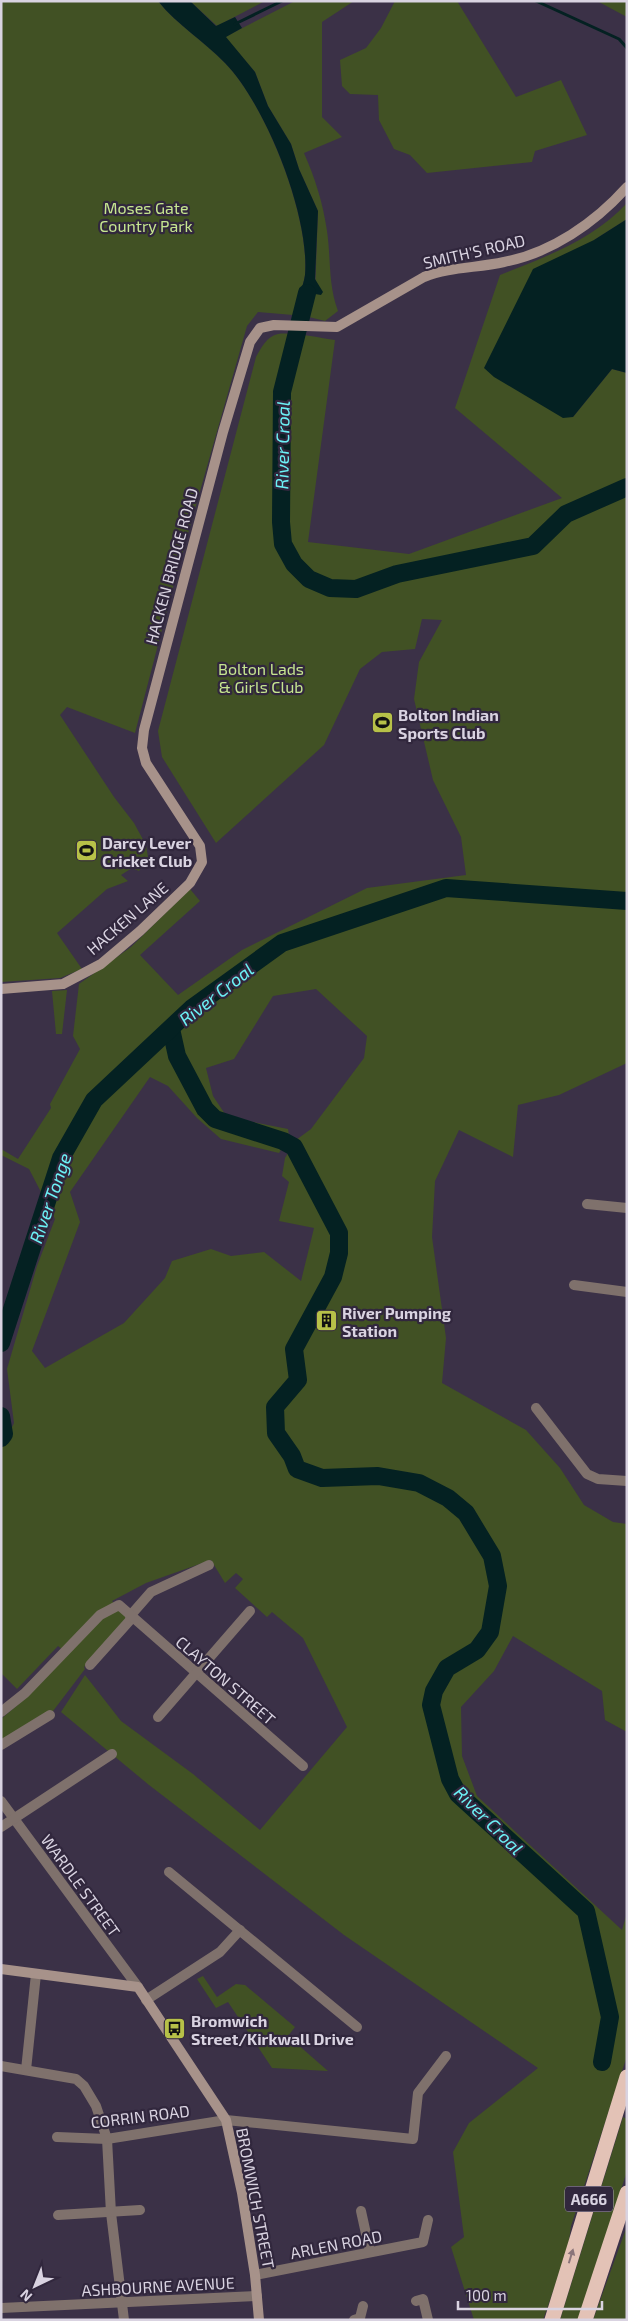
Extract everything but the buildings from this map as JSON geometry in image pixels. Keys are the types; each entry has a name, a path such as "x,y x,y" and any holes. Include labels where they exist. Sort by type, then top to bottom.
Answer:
{"highway":[{"name":"A666","path":"552,2320 627,2077"},
{"name":"A666","path":"584,2320 627,2193"}],"street":[{"name":"SMITH'S ROAD","path":"320,328 330,329 344,324 416,280 430,274 509,261 559,241 610,206 627,187"},
{"name":"HACKEN BRIDGE ROAD","path":"202,862 202,854 196,838 146,763 142,748 144,730 219,446 248,346 257,331 265,326 320,328"},
{"name":"HACKEN LANE","path":"1,990 63,984 101,964 140,931 190,883 202,862"},
{"path":"587,1204 627,1208"},
{"path":"574,1285 627,1292"},
{"path":"536,1408 587,1474 598,1479 627,1482"},
{"path":"90,1665 151,1592 209,1565"},
{"path":"1,1712 26,1693 100,1616 119,1605 131,1617"},
{"path":"158,1717 250,1610"},
{"name":"CLAYTON STREET","path":"131,1617 303,1766"},
{"path":"1,1745 50,1715"},
{"path":"1,1827 112,1754"},
{"name":"WARDLE STREET","path":"1,1800 138,1987"},
{"path":"169,1872 356,2027"},
{"path":"146,2000 220,1952 240,1930"},
{"path":"1,1969 138,1987"},
{"path":"26,2070 36,1974"},
{"name":"BROMWICH STREET","path":"138,1987 226,2120 242,2193 255,2275 259,2320"},
{"name":"CORRIN ROAD","path":"57,2137 107,2139 226,2120 413,2139 418,2093 446,2056"},
{"path":"1,2066 80,2081 96,2106 107,2139 111,2213 124,2320"},
{"path":"58,2215 140,2210"},
{"path":"360,2211 370,2252"},
{"name":"ARLEN ROAD","path":"255,2275 423,2242 428,2220"},
{"name":"ASHBOURNE AVENUE","path":"1,2308 257,2296"},
{"path":"416,2301 423,2299 428,2320"},
{"path":"359,2319 363,2306"}],"green space":[{"name":"Moses Gate Country Park","path":"1,1 158,1 165,10 225,63 256,106 270,133 293,194 305,251 305,275 293,315 258,312 247,326 177,572 135,733 67,707 60,715 114,797 134,823 146,845 148,857 139,871 132,868 121,875 128,881 107,889 57,933 82,969 60,978 1,982"},
{"path":"190,1 265,1 217,26"},
{"path":"295,1 354,1 322,22 322,117 342,137 304,153 315,181 323,211 333,291 338,311 325,321 309,317 315,294 318,211 299,169 291,144 268,106 255,72 225,37"},
{"path":"395,1 457,1 516,97 561,80 587,135 535,151 532,162 427,173 410,155 394,149 379,120 378,95 350,94 342,86 340,60 366,48 381,28"},
{"path":"597,1 627,1 627,17"},
{"name":"Bolton Lads & Girls Club","path":"627,203 627,219 594,240 573,417 612,369 627,373 627,1063 559,1095 518,1105 513,1157 459,1130 435,1181 432,1237 446,1338 442,1383 526,1430 560,1468 584,1505 613,1522 627,1524 627,1732 605,1720 602,1691 513,1636 494,1671 461,1707 462,1756 477,1796 622,1930 627,1913 627,2056 571,2226 568,2248 543,2320 474,2320 451,2247 464,2237 453,2152 469,2123 538,2068 344,1935 149,1785 61,1712 85,1675 121,1721 193,1774 260,1830 347,1727 303,1638 272,1612 267,1617 235,1588 243,1579 236,1573 225,1583 211,1560 146,1583 112,1601 127,1618 84,1667 85,1669 50,1715 1,1742 1,1719 27,1697 68,1654 58,1646 17,1689 1,1673 1,1450 14,1423 7,1369 37,1266 55,1219 29,1169 1,1155 1,1149 18,1159 51,1108 50,1104 80,1049 73,1036 79,984 131,947 190,889 200,901 140,955 178,995 242,950 367,888 466,875 461,837 433,780 414,699 419,662 442,620 422,619 415,649 382,652 360,669 324,745 216,843 162,757 158,731 256,357 265,343 271,337 278,334 298,334 335,340 308,542 409,554 562,498 455,408 500,275 568,246 614,216","holes":["316,989 367,1036 364,1058 311,1129 296,1140 285,1158 282,1176 289,1182 279,1221 314,1228 301,1281 264,1252 231,1256 211,1249 172,1261 165,1278 124,1323 45,1368 32,1351 80,1222 70,1192 150,1077 168,1086 197,1118 221,1139 279,1153 289,1136 288,1129 227,1117 213,1096 206,1068 234,1059 273,996"]},
{"path":"67,990 62,1034 56,1034 52,991"},
{"path":"203,1976 217,1997 236,1984 245,1985 295,2027 288,2036 328,2071 272,2068 228,2002 216,2008 197,1979"},
{"path":"623,2117 627,2119 627,2171 579,2320 560,2320"},
{"path":"627,2226 627,2320 593,2320"}],"shaded area":[{"path":"158,1 190,1 216,26 235,17 242,28 226,37 255,72 268,106 291,144 299,169 318,211 315,279 323,292 321,295 315,294 309,317 293,315 305,275 305,251 293,193 270,133 256,106 225,63 165,10"},
{"path":"627,219 627,373 612,369 573,417 563,418 494,377 484,368 533,269 594,240"}],"waterway":[{"path":"235,24 282,1"},
{"path":"536,1 619,39 627,48"},
{"name":"River Croal","path":"307,293 282,392 281,522 283,544 294,564 309,579 330,588 356,589 397,574 533,546 566,514 627,487"},
{"name":"River Croal","path":"1,1343 61,1158 94,1100 192,1008 282,943 446,888 627,901"},
{"name":"River Croal","path":"171,1029 177,1056 205,1109 215,1119 283,1141 294,1147 339,1233 339,1253 333,1277 294,1349 298,1380 275,1407 276,1433 292,1456 297,1469 322,1478 378,1476 419,1483 448,1498 466,1513 492,1556 498,1586 490,1632 477,1650 447,1668 434,1691 431,1705 450,1779 458,1794 586,1911 610,2017 602,2062"},
{"name":"River Tonge","path":"1,1416 4,1434 1,1438"}],"place":[{"name":"Bolton Indian Sports Club","path":"382,723"},
{"name":"Darcy Lever Cricket Club","path":"86,851"},
{"name":"River Pumping Station","path":"326,1321"},
{"name":"Bromwich Street/Kirkwall Drive","path":"175,2029"}]}
